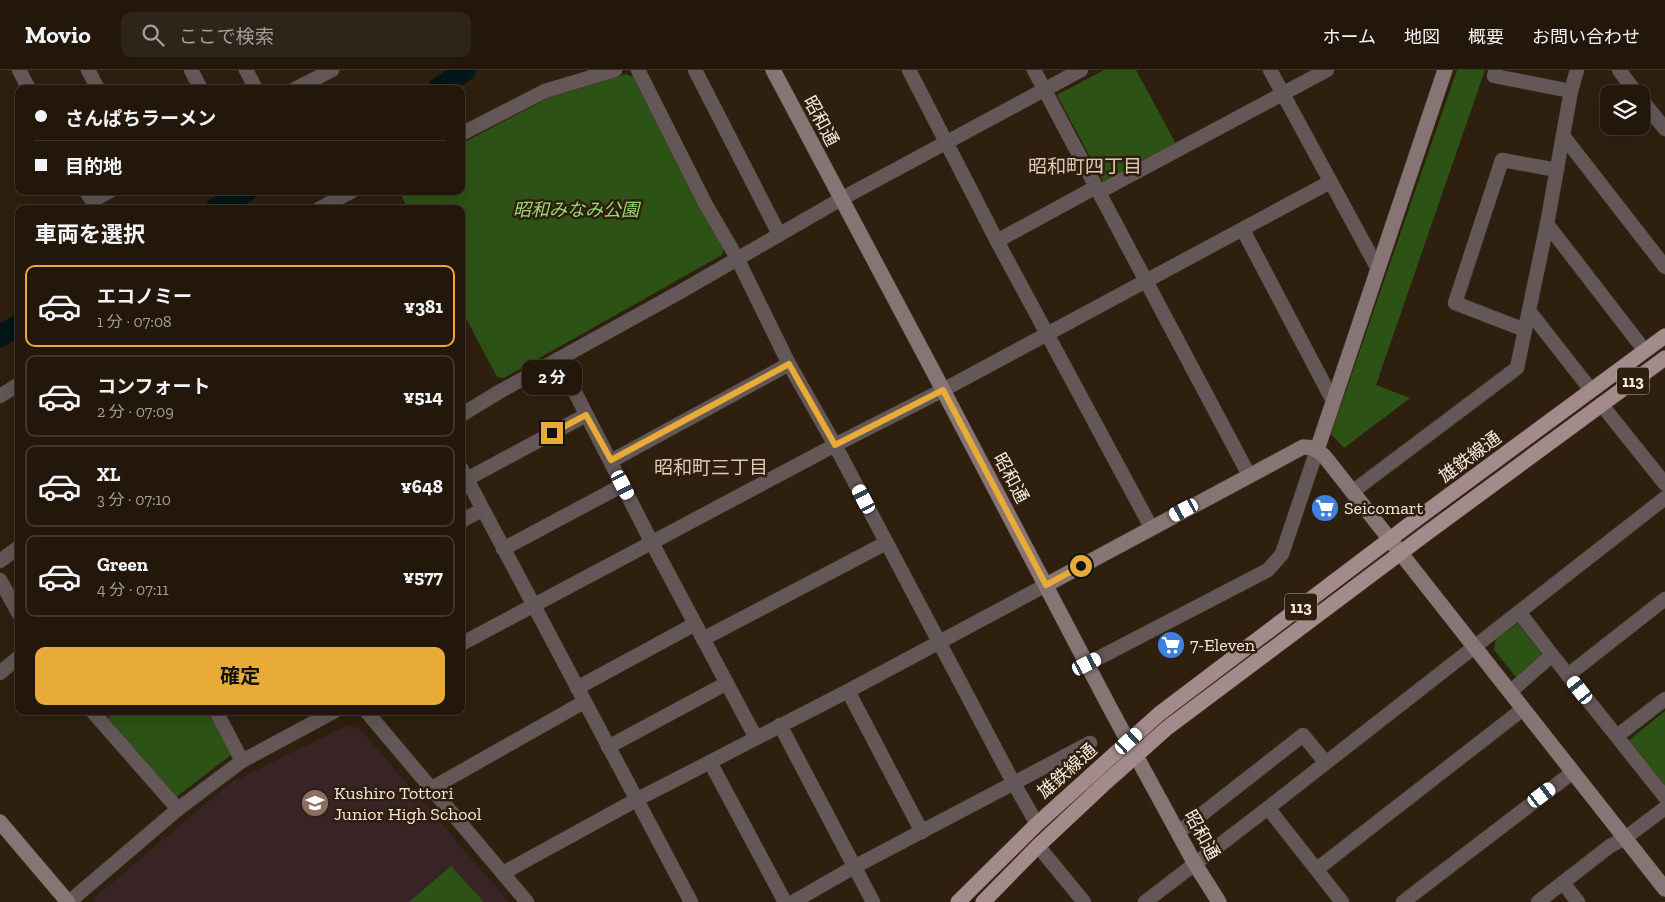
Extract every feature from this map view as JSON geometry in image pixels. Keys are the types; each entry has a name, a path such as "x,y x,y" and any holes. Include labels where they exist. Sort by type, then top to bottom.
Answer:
{"main road":[{"name":"雄鉄線通","path":"958,902 1037,824 1159,714 1665,336"},
{"name":"113","path":"983,902 1038,846 1167,728 1665,358"}],"street":[{"path":"19,70 27,85"},
{"path":"88,70 96,85"},
{"path":"191,70 199,85"},
{"path":"246,70 254,85"},
{"path":"303,85 332,70"},
{"path":"465,132 545,91 615,70"},
{"path":"638,70 706,205 737,258 789,364 835,445 1037,824"},
{"path":"695,70 779,234"},
{"name":"昭和通","path":"773,70 1136,756 1195,864 1219,902"},
{"path":"909,70 997,241 1151,528"},
{"path":"1034,70 1249,475"},
{"path":"465,413 841,199 1082,70"},
{"path":"1270,70 1378,269"},
{"path":"997,241 1327,70"},
{"path":"1087,664 1268,570 1282,554 1445,70"},
{"path":"1496,70 1494,76 1571,91"},
{"path":"1352,492 1517,368 1548,224 1576,70"},
{"path":"1619,70 1630,85"},
{"path":"1650,110 1665,129"},
{"path":"1564,136 1665,267"},
{"path":"1525,330 1456,303 1502,160 1557,170"},
{"path":"465,642 835,445 943,390 1330,182"},
{"path":"88,195 92,201 103,195"},
{"path":"327,205 345,195"},
{"path":"1548,224 1645,350"},
{"path":"1243,230 1333,401"},
{"path":"1529,311 1591,390"},
{"path":"558,359 652,543 756,738"},
{"path":"611,460 789,364"},
{"path":"0,396 15,387"},
{"path":"1601,404 1665,484"},
{"path":"465,474 586,415"},
{"path":"503,873 636,800 940,642 1249,475 1303,447 1310,447 1325,457 1665,889"},
{"path":"465,476 691,902"},
{"path":"503,549 623,485"},
{"path":"1145,902 1665,498"},
{"path":"465,519 482,510"},
{"path":"703,639 886,542"},
{"path":"0,561 15,550"},
{"path":"1,586 15,608"},
{"path":"1568,675 1665,599"},
{"path":"1519,612 1665,797"},
{"path":"577,688 695,624"},
{"path":"1510,692 1552,655"},
{"path":"0,673 15,660"},
{"path":"608,747 726,684"},
{"path":"848,690 922,832"},
{"path":"1616,736 1665,699"},
{"path":"432,788 584,702"},
{"path":"1317,870 1523,709"},
{"path":"97,715 178,809"},
{"path":"218,715 242,761"},
{"path":"0,822 69,902 178,809 242,761 328,715"},
{"path":"369,715 527,902"},
{"path":"780,725 873,902"},
{"path":"1179,832 1303,735 1325,762"},
{"path":"793,902 854,867 1090,743"},
{"path":"710,762 785,902"},
{"path":"1403,902 1573,772"},
{"path":"1268,808 1342,902"},
{"path":"1538,902 1610,846 1625,838 1665,808"},
{"path":"1038,846 1084,902"},
{"path":"1563,883 1578,902"}],"shaded area":[{"name":"Kushiro Tottori Junior High School","path":"348,725 360,729 509,902 94,902 95,897 230,783"}],"green space":[{"path":"1104,70 1136,70 1176,144 1104,183 1057,95"},
{"path":"1457,70 1485,70 1376,385 1410,398 1344,448 1331,434"},
{"name":"昭和みなみ公園","path":"626,74 634,77 724,248 722,255 504,378 497,377 465,317 465,205 406,205 401,195 465,195 465,142 548,98"},
{"path":"1518,623 1544,657 1517,678 1494,650 1496,639"},
{"path":"1665,711 1665,786 1629,740"},
{"path":"113,715 212,715 232,754 175,798 107,718"},
{"path":"451,866 484,902 409,902"}],"waterway":[{"path":"444,85 465,70"},
{"path":"223,205 239,195"},
{"path":"0,336 15,327"}],"place":[{"name":"Seicomart","path":"1325,508"},
{"name":"7-Eleven","path":"1171,645"},
{"name":"Kushiro Tottori Junior High School","path":"315,803"}],"district":[{"name":"昭和町四丁目","path":"1085,166"},
{"name":"昭和町三丁目","path":"711,467"}],"route":[{"path":"552,433 586,415 611,460 789,364 835,445 943,390 1046,585 1081,566"}]}
